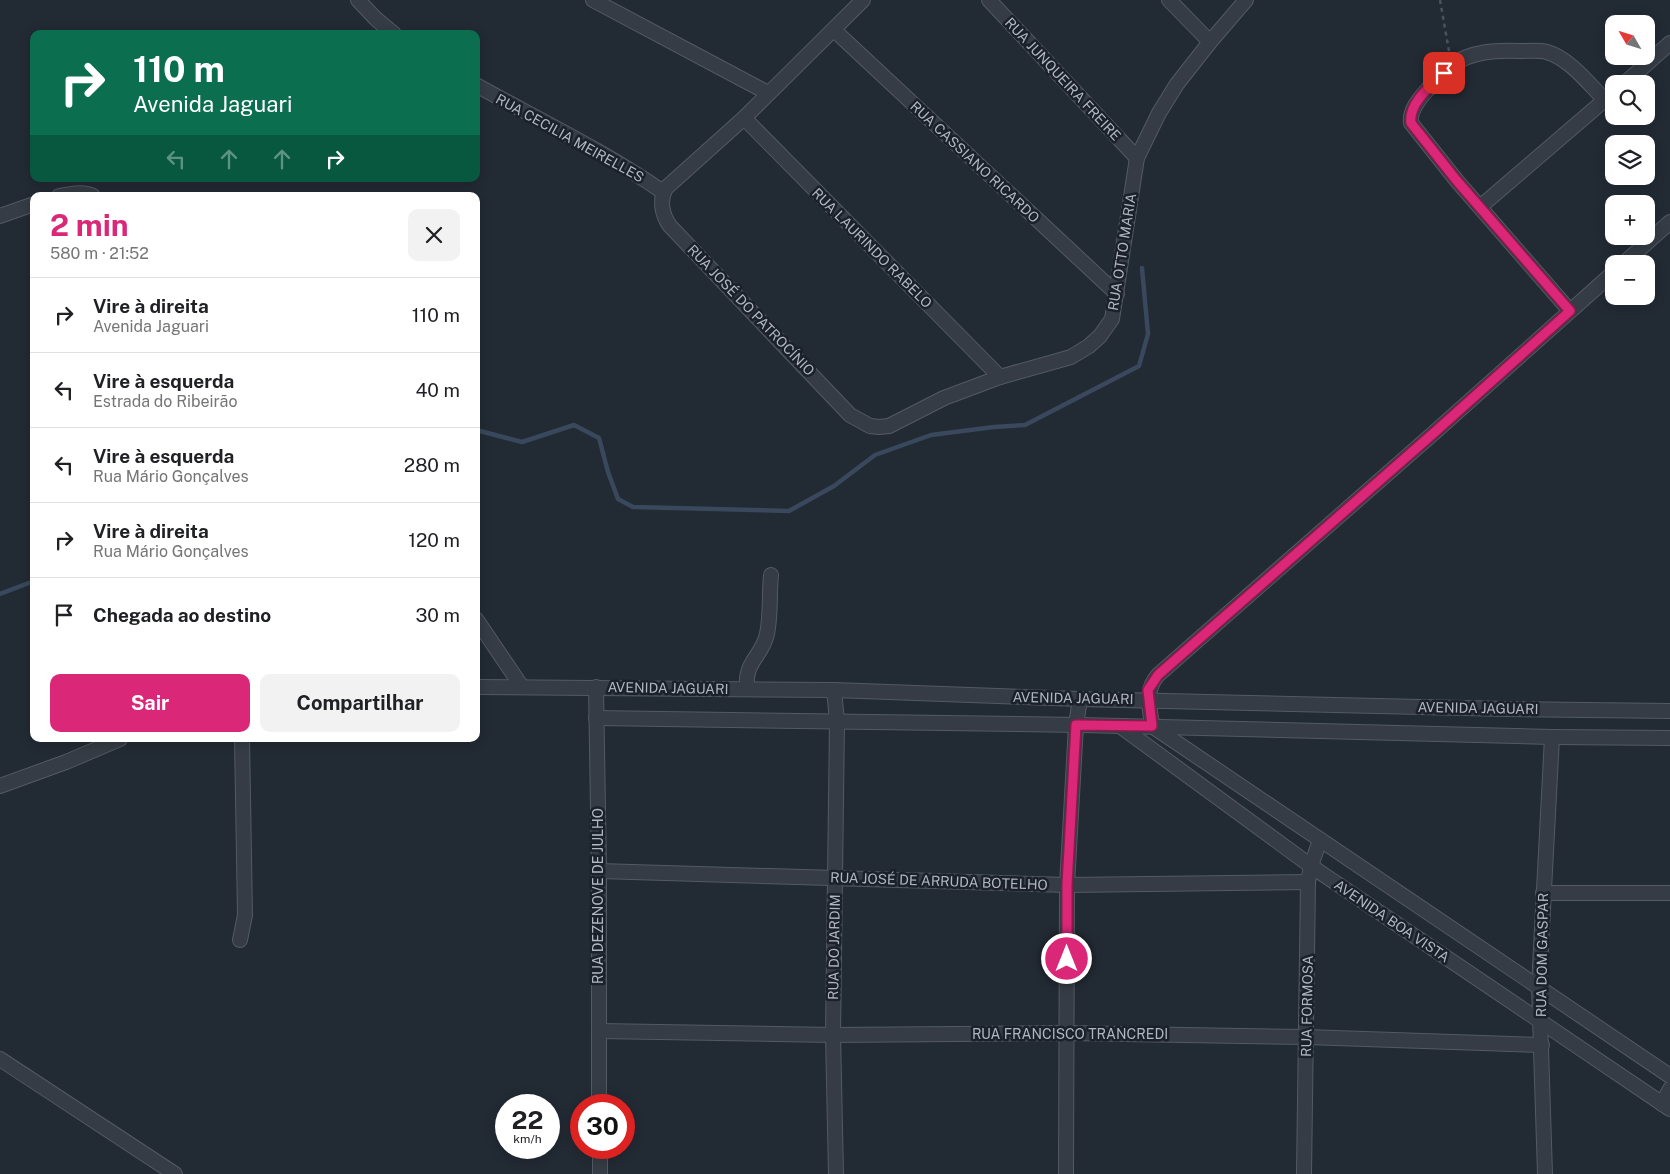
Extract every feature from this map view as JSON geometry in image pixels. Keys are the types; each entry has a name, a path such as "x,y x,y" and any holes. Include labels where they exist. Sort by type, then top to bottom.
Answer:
{"street":[{"path":"358,0 389,30"},
{"path":"593,0 768,93"},
{"path":"665,190 744,118 863,0"},
{"name":"RUA JUNQUEIRA FREIRE","path":"989,0 1137,158"},
{"path":"1168,0 1210,42"},
{"name":"RUA OTTO MARIA","path":"861,422 870,426 889,426 944,398 1000,377 1071,357 1089,346 1100,336 1112,319 1137,158 1177,84 1246,0"},
{"name":"RUA CASSIANO RICARDO","path":"834,30 1117,294"},
{"path":"1635,75 1669,46"},
{"path":"1570,311 1457,181 1411,123 1410,118 1422,95 1452,65 1471,55 1502,50 1544,51 1564,60 1605,93"},
{"name":"RUA CECILIA MEIRELLES","path":"480,87 596,149 665,190"},
{"path":"1480,207 1605,99"},
{"name":"RUA LAURINDO RABELO","path":"744,118 1000,377"},
{"name":"RUA JOSÉ DO PATROCÍNIO","path":"665,190 662,208 665,219 670,226 850,414 861,422"},
{"path":"0,216 30,205"},
{"path":"1633,255 1670,222"},
{"path":"1152,726 1148,690 1158,675 1605,280"},
{"path":"747,689 746,678 750,666 767,635 771,574"},
{"path":"480,624 522,687"},
{"name":"AVENIDA JAGUARI","path":"480,687 834,690 1080,699 1670,711"},
{"name":"RUA DEZENOVE DE JULHO","path":"596,687 600,1094"},
{"name":"RUA DO JARDIM","path":"834,690 837,720 833,1035 836,1174"},
{"path":"1066,1174 1068,1033 1067,885 1076,725 1080,699"},
{"name":"AVENIDA JAGUARI","path":"596,718 837,720 1552,737 1670,738"},
{"name":"AVENIDA BOA VISTA","path":"1120,726 1311,866 1666,1106"},
{"name":"AVENIDA BOA VISTA","path":"1152,726 1670,1076"},
{"name":"RUA DOM GASPAR","path":"1544,1174 1539,986 1552,737"},
{"path":"0,786 66,762 113,742"},
{"path":"240,940 245,915 242,742"},
{"name":"RUA FORMOSA","path":"1304,1174 1308,882 1311,866 1320,840"},
{"name":"RUA JOSÉ DE ARRUDA BOTELHO","path":"599,871 1067,885 1308,882"},
{"path":"1543,893 1670,893"},
{"name":"RUA FRANCISCO TRANCREDI","path":"599,1031 833,1035 1068,1033 1306,1037 1542,1045"},
{"path":"0,1059 175,1174"},
{"path":"1666,1106 1670,1089"},
{"path":"600,1159 600,1174"}],"path":[{"path":"1440,0 1452,65"}],"waterway":[{"path":"480,431 522,442 574,425 599,438 608,472 618,499 633,507 789,511 834,486 875,455 931,435 1025,425 1139,366 1148,334 1142,268"},
{"path":"0,594 30,583"}],"route":[{"path":"1067,959 1067,885 1076,725 1152,726 1148,690 1158,675 1570,311 1457,181 1411,123 1412,111 1422,95 1444,73"}]}
